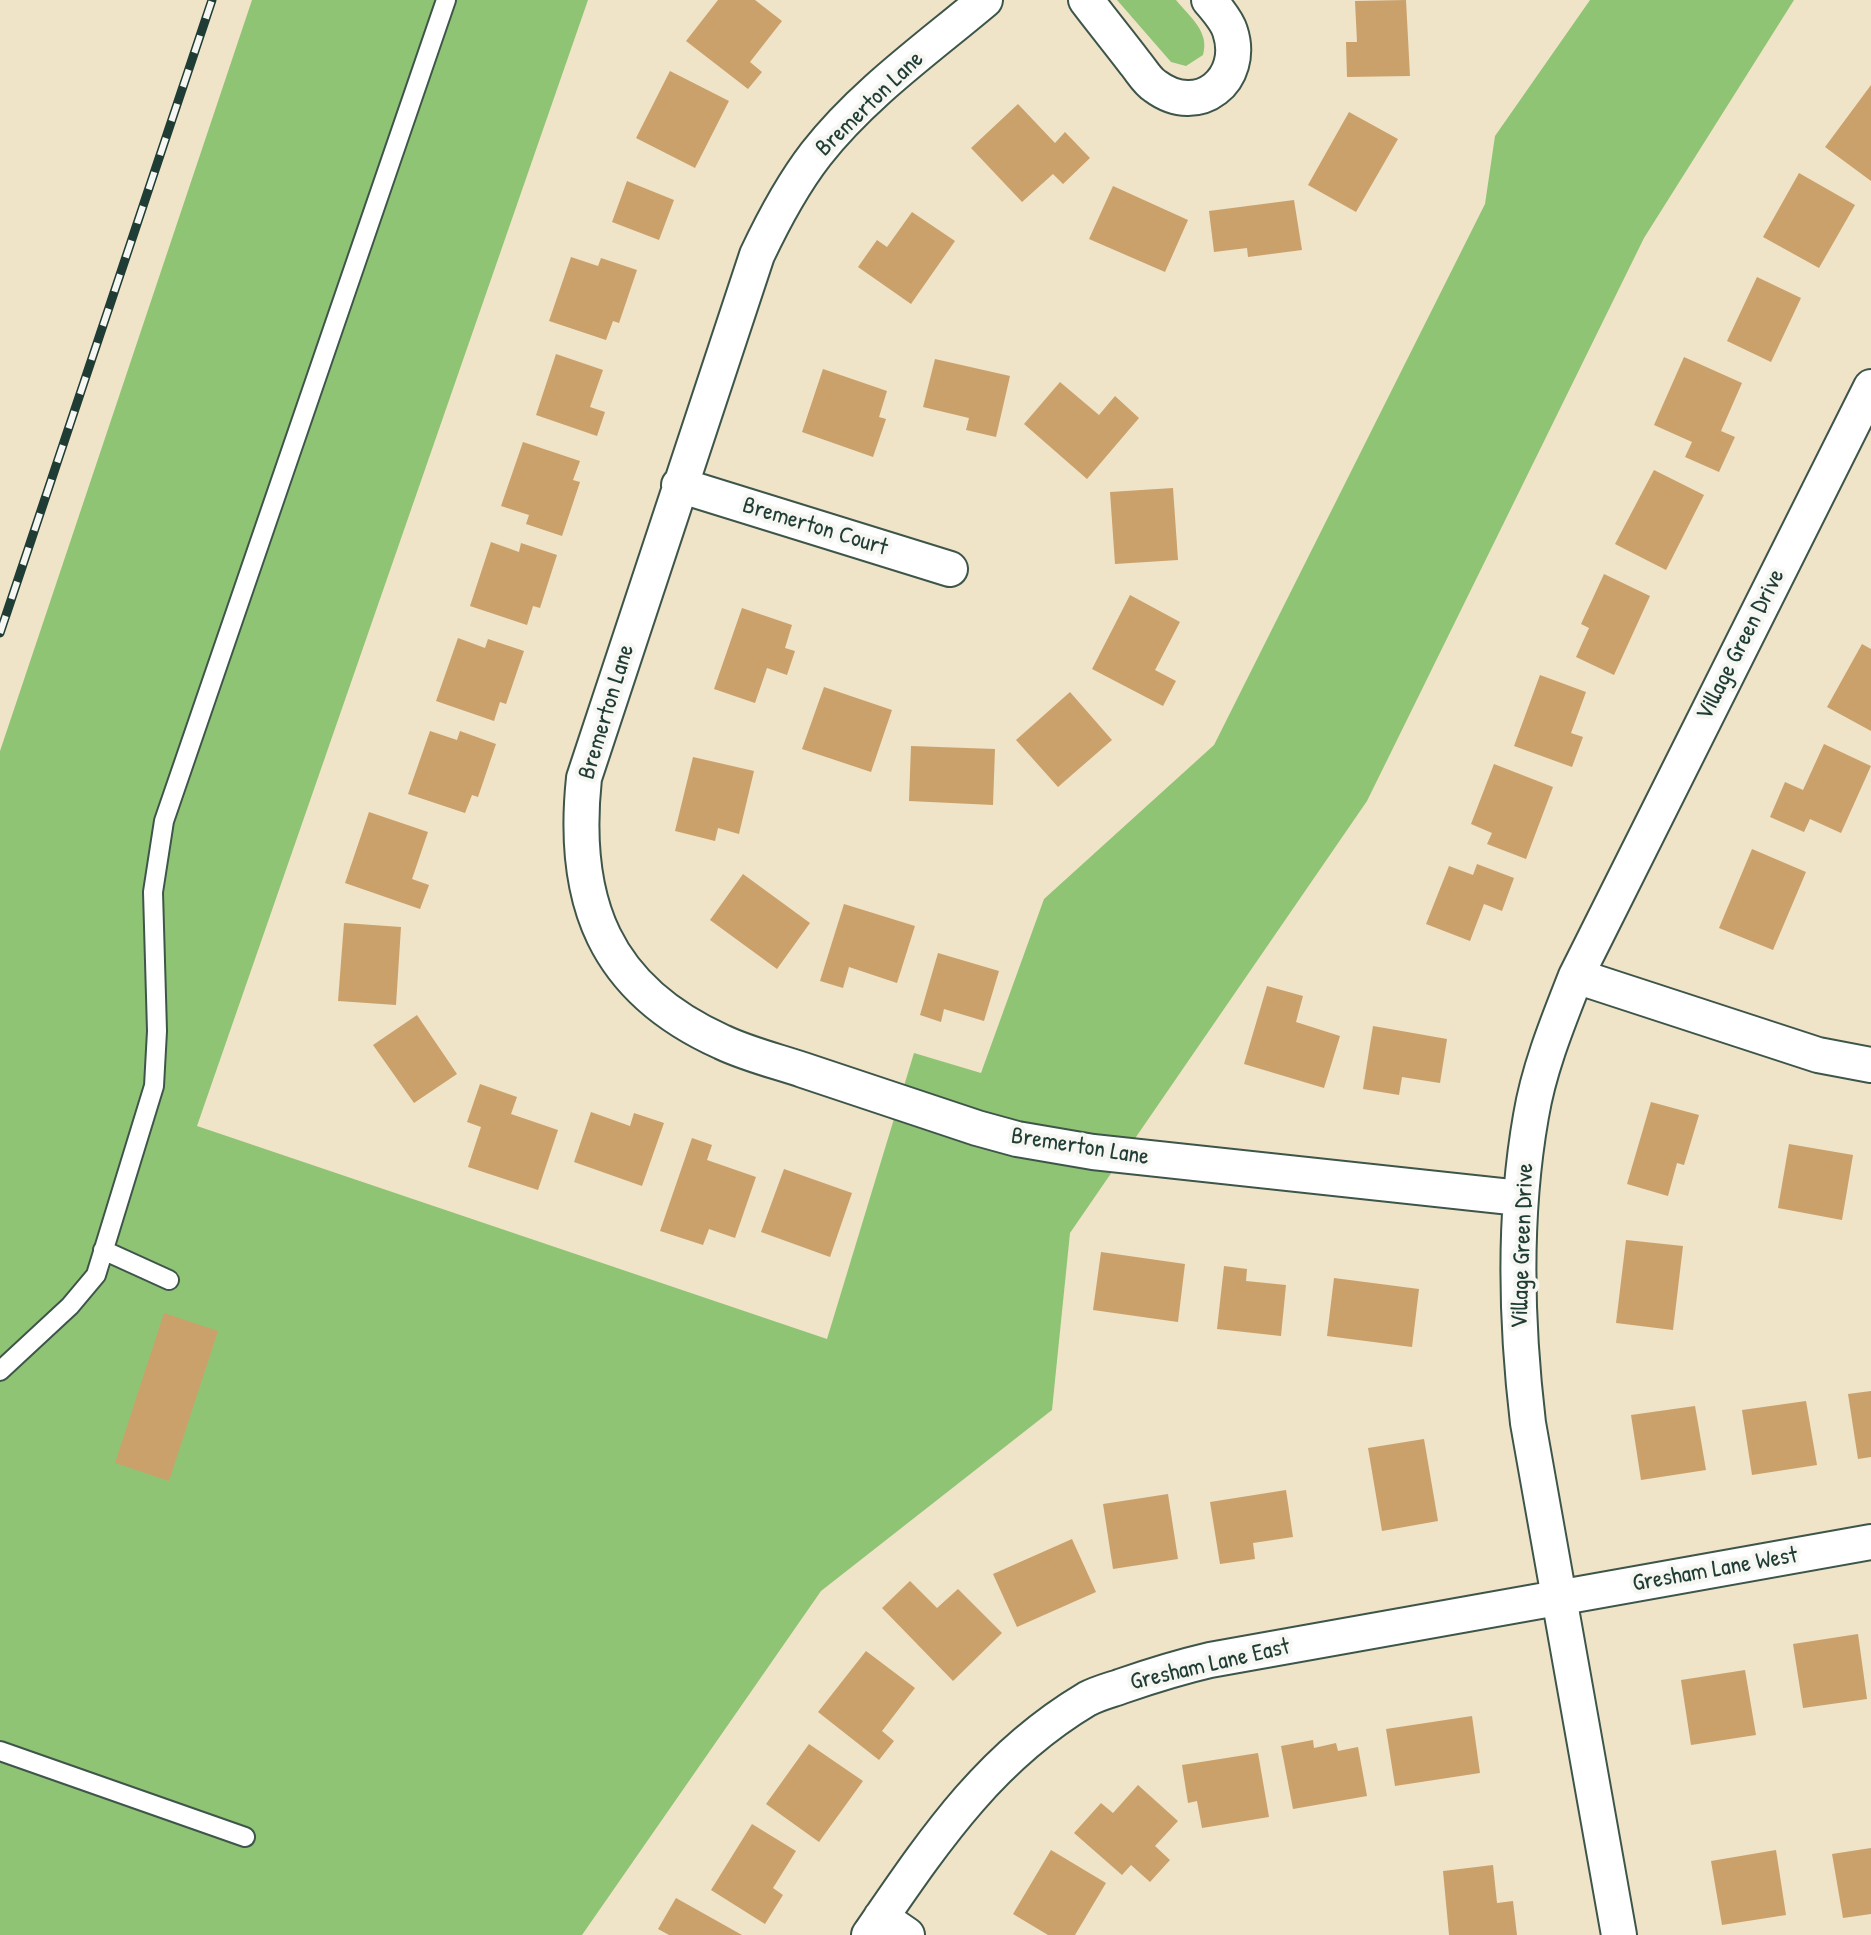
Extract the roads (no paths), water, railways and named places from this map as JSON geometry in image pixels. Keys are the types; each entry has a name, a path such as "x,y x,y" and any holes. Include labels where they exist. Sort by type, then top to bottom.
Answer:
{"street":[{"name":"Bremerton Lane","path":"985,0 850,116 794,185 757,255 584,778 580,814 587,896 603,937 629,976 657,1005 723,1043 977,1128 1017,1139 1093,1152 1520,1198"},
{"path":"1086,0 1153,85 1173,96 1194,99 1212,92 1227,76 1231,55 1230,30 1209,0"},
{"name":"Village Green Drive","path":"1619,1935 1528,1423 1519,1311 1520,1198 1531,1114 1550,1040 1576,976 1871,387"},
{"name":"Bremerton Court","path":"679,485 950,569"},
{"path":"1576,976 1818,1055 1871,1065"},
{"name":"Gresham Lane West","path":"1559,1597 1871,1542"},
{"name":"Gresham Lane East","path":"886,1929 977,1788 1006,1758 1089,1697 1210,1660 1559,1597"}],"lane":[{"path":"0,1371 70,1306 96,1275 154,1086 157,1031 153,892 164,821 446,0"},
{"path":"103,1250 169,1280"},
{"path":"0,1751 245,1837"}],"railway":[{"path":"0,633 212,0"}]}
